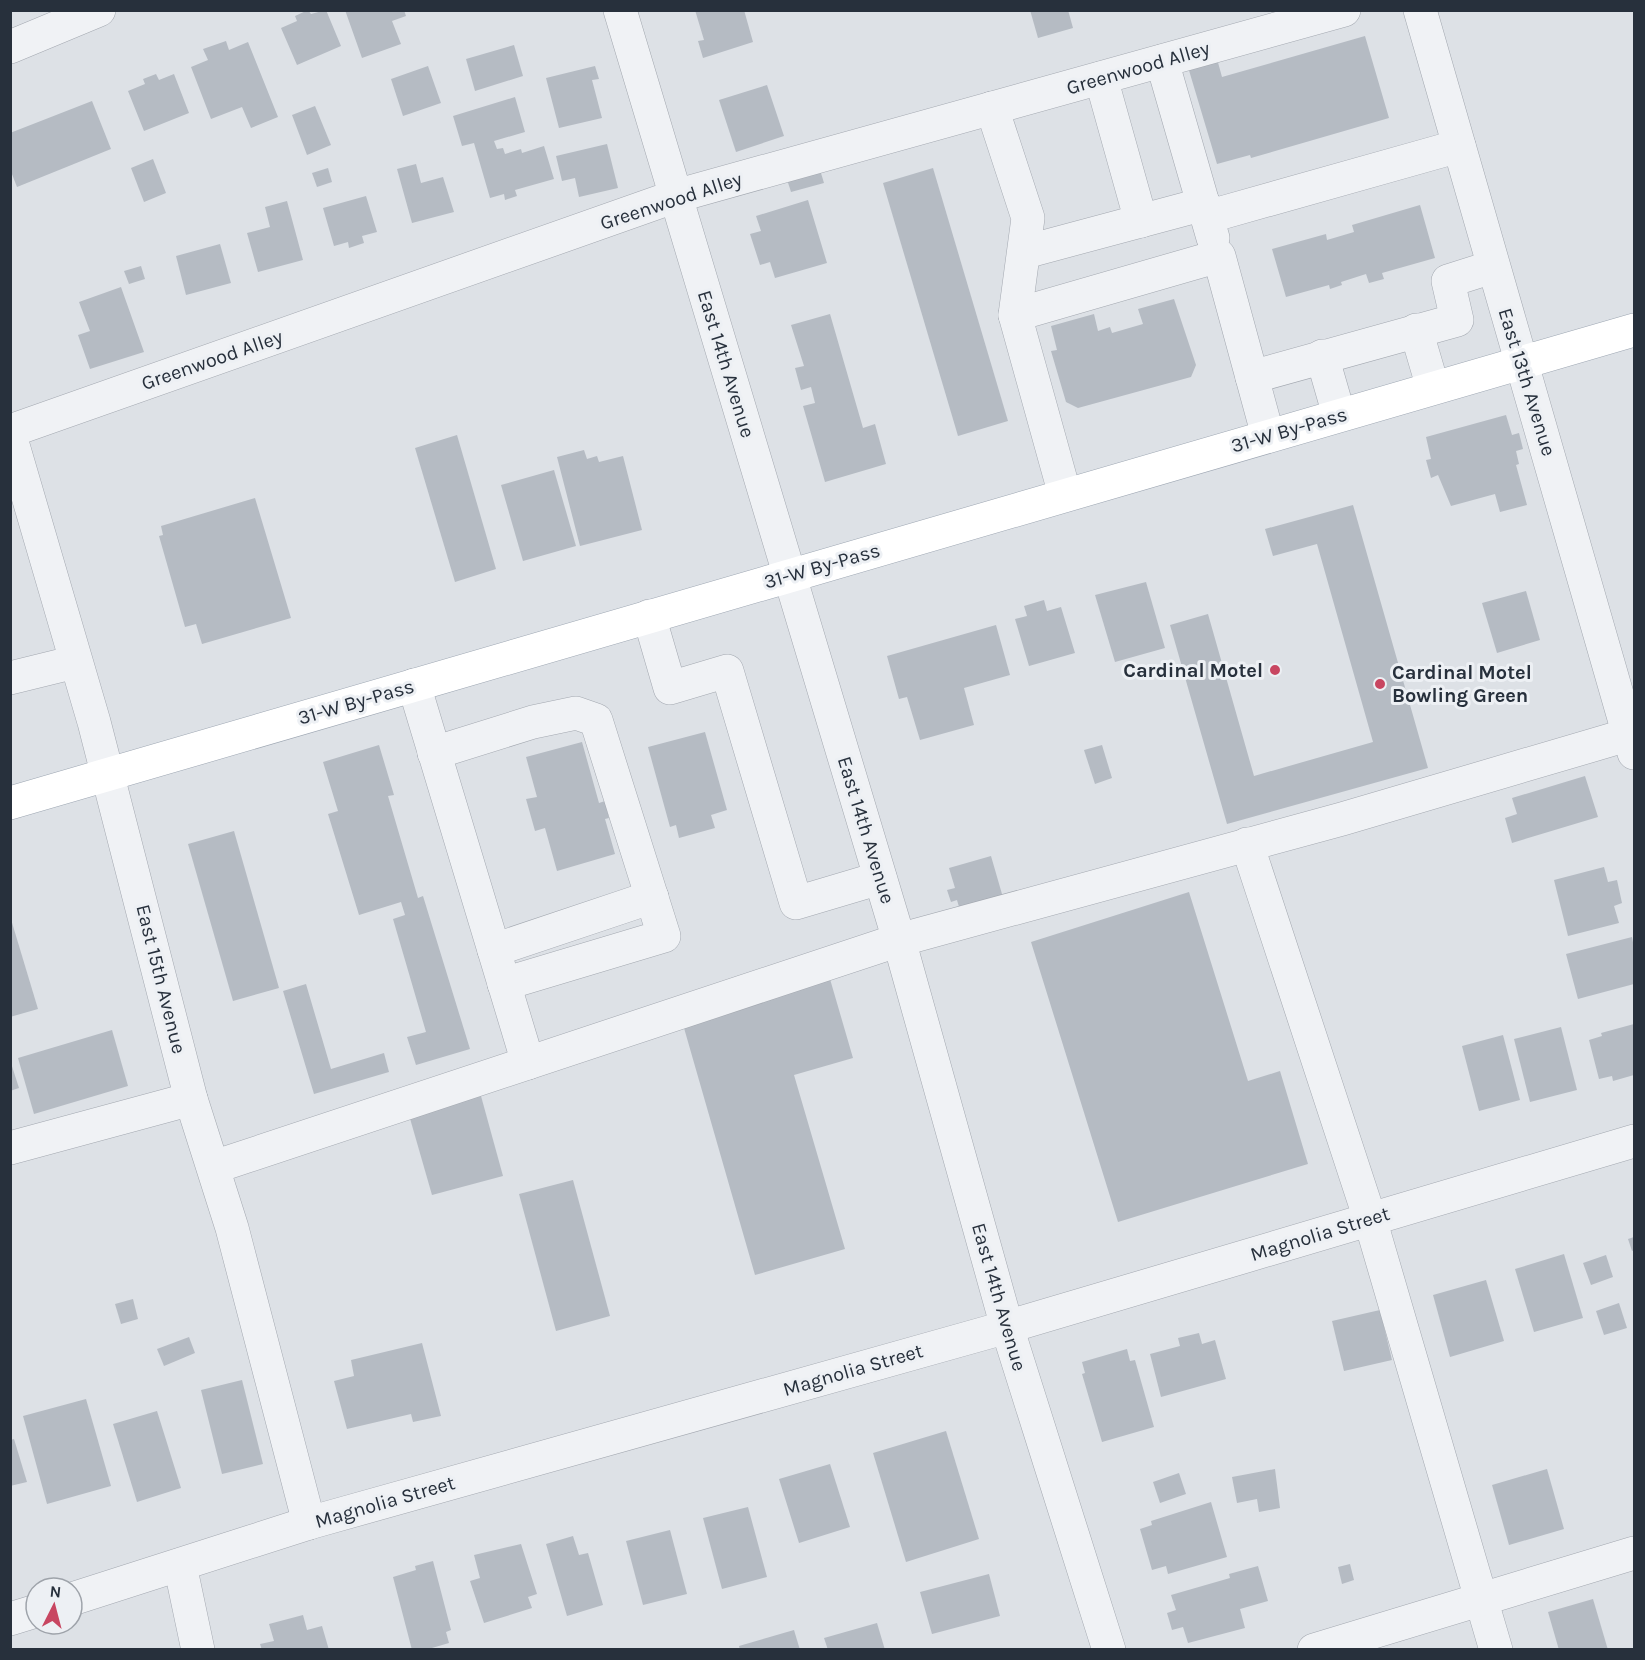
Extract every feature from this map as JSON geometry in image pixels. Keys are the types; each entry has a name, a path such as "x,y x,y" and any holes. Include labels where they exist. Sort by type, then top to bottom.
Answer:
{"main road":[{"name":"31-W By-Pass","path":"10,803 1635,330"}],"street":[{"path":"10,47 99,10"},
{"name":"East 14th Avenue","path":"620,10 899,940 1006,1327 1108,1650"},
{"name":"Greenwood Alley","path":"10,433 676,196 1344,10"},
{"name":"East 13th Avenue","path":"1420,10 1492,267 1633,740"},
{"path":"1162,61 1219,256 1268,436"},
{"path":"1101,78 1141,221"},
{"path":"992,108 1028,218 1015,315 1065,495"},
{"path":"1025,252 1141,221 1206,211 1459,146"},
{"path":"1015,315 1219,256"},
{"path":"1252,377 1457,320 1448,281 1492,267"},
{"path":"1416,330 1433,388"},
{"path":"1322,357 1340,415"},
{"name":"East 15th Avenue","path":"10,433 108,774 191,1099 214,1167 309,1523"},
{"path":"649,616 670,688 727,671 796,903 880,878"},
{"path":"10,678 75,662"},
{"path":"414,685 528,1063"},
{"path":"435,753 533,722 576,713 596,720 664,936 504,984"},
{"path":"214,1167 899,940 1633,740"},
{"path":"1248,844 1370,1219 1496,1650"},
{"path":"494,950 652,897"},
{"path":"10,1148 191,1099"},
{"name":"Magnolia Street","path":"84,1595 309,1523 1006,1327 1635,1141"},
{"path":"1314,1650 1635,1553"},
{"path":"180,1564 198,1650"}],"building":[{"path":"308,10 311,14 326,10 341,46 297,65 281,28 297,21 295,16"},
{"path":"345,10 404,10 406,16 392,21 401,44 362,58"},
{"path":"695,10 744,10 753,42 703,58 698,41 704,40"},
{"path":"1030,10 1068,10 1073,28 1038,38"},
{"path":"1365,36 1389,118 1251,158 1250,155 1217,164 1185,57 1214,48 1222,77"},
{"path":"226,41 229,50 248,42 278,117 251,128 242,107 211,119 191,67 208,60 203,49"},
{"path":"514,45 523,76 475,91 466,59"},
{"path":"428,66 441,103 403,116 391,79"},
{"path":"595,66 599,79 592,80 602,118 559,128 546,78"},
{"path":"156,74 159,80 174,74 189,113 144,131 128,91 145,84 143,79"},
{"path":"767,85 784,136 736,152 719,100"},
{"path":"515,97 525,132 494,141 497,149 503,148 505,154 521,149 522,153 544,146 554,179 515,190 517,196 505,200 504,194 490,198 474,143 462,146 453,116"},
{"path":"92,101 111,149 17,187 10,169 10,133"},
{"path":"315,106 331,145 307,155 292,115"},
{"path":"607,144 618,188 579,197 575,178 562,181 556,156"},
{"path":"153,159 166,193 144,202 131,168"},
{"path":"817,160 824,183 791,192 784,170"},
{"path":"416,164 421,183 443,177 454,212 412,223 397,169"},
{"path":"328,168 332,182 317,187 312,173"},
{"path":"933,168 1008,421 958,436 883,183"},
{"path":"366,196 377,232 362,236 364,243 349,248 348,242 334,246 323,208"},
{"path":"808,200 827,263 775,278 770,262 760,265 750,234 761,231 756,216"},
{"path":"287,201 303,260 258,272 247,233 270,227 265,207"},
{"path":"1420,205 1435,258 1382,273 1384,279 1369,283 1366,274 1341,282 1342,285 1330,289 1329,285 1286,297 1272,249 1326,234 1327,240 1354,232 1352,225"},
{"path":"220,244 231,283 186,295 176,256"},
{"path":"141,266 145,279 129,284 124,271"},
{"path":"121,287 144,352 90,369 78,335 90,331 79,302"},
{"path":"1174,299 1196,365 1191,377 1078,408 1066,402 1051,351 1057,350 1051,326 1094,314 1098,331 1110,327 1112,333 1143,324 1138,309"},
{"path":"830,314 863,428 875,424 886,464 825,482 803,406 815,403 811,387 801,390 795,368 804,366 791,325"},
{"path":"1506,415 1512,435 1519,433 1523,449 1516,451 1519,464 1516,465 1527,505 1500,512 1495,494 1451,506 1438,475 1431,478 1426,460 1431,459 1426,437"},
{"path":"457,435 496,569 455,582 415,448"},
{"path":"584,450 587,459 597,456 599,462 623,456 642,530 580,546 557,457"},
{"path":"554,470 576,546 523,561 501,485"},
{"path":"255,498 291,618 202,644 196,624 185,627 159,536 163,535 161,526"},
{"name":"Cardinal Motel Bowling Green","path":"1353,505 1428,768 1227,824 1170,625 1208,614 1254,776 1373,742 1317,544 1273,556 1265,529"},
{"path":"1146,582 1165,648 1115,662 1095,595"},
{"path":"1526,591 1540,640 1497,653 1482,603"},
{"path":"1044,600 1047,611 1061,607 1075,653 1029,666 1015,619 1027,616 1024,606"},
{"path":"996,625 1010,675 964,688 974,725 920,740 907,697 899,699 887,656"},
{"path":"705,732 727,810 711,815 715,828 679,838 676,825 670,827 648,747"},
{"path":"582,742 599,803 605,801 609,818 605,819 615,854 557,871 545,828 535,831 526,799 537,797 526,757"},
{"path":"379,745 394,795 388,796 418,898 423,896 470,1049 416,1065 407,1037 426,1032 393,919 405,915 401,902 359,915 328,814 338,811 323,762"},
{"path":"1102,745 1112,778 1095,784 1084,750"},
{"path":"1585,776 1598,817 1512,843 1505,818 1517,814 1512,798"},
{"path":"234,831 279,988 233,1001 188,844"},
{"path":"991,856 1004,901 961,914 957,900 951,902 947,890 955,888 949,868"},
{"path":"1604,867 1608,882 1617,880 1622,903 1614,906 1619,923 1568,936 1554,880"},
{"path":"1189,892 1248,1081 1280,1071 1308,1164 1118,1222 1031,942"},
{"path":"10,916 38,1009 10,1017"},
{"path":"1632,937 1634,984 1578,999 1566,954"},
{"path":"830,979 853,1058 794,1075 845,1249 755,1275 682,1021"},
{"path":"306,984 331,1069 384,1053 389,1072 314,1094 283,991"},
{"path":"1634,1024 1634,1075 1613,1081 1612,1076 1599,1079 1589,1040 1602,1036 1601,1033"},
{"path":"1561,1027 1577,1090 1530,1102 1514,1039"},
{"path":"112,1030 128,1086 34,1114 18,1058"},
{"path":"1503,1035 1520,1100 1479,1111 1462,1046"},
{"path":"10,1060 19,1088 10,1091"},
{"path":"481,1096 503,1176 432,1195 409,1115"},
{"path":"573,1180 610,1316 556,1331 519,1194"},
{"path":"1634,1237 1634,1250 1632,1251 1628,1239"},
{"path":"1564,1254 1583,1318 1534,1332 1515,1269"},
{"path":"1606,1255 1613,1277 1591,1285 1583,1263"},
{"path":"1486,1280 1504,1341 1450,1357 1433,1295"},
{"path":"133,1299 138,1319 121,1324 115,1304"},
{"path":"1619,1303 1627,1328 1604,1335 1596,1311"},
{"path":"1380,1310 1392,1360 1344,1371 1332,1321"},
{"path":"1199,1333 1202,1344 1215,1340 1226,1379 1161,1397 1150,1354 1180,1346 1178,1338"},
{"path":"189,1337 195,1353 164,1366 157,1349"},
{"path":"422,1343 441,1416 413,1422 411,1414 347,1429 334,1381 354,1376 351,1360"},
{"path":"1127,1349 1130,1361 1135,1360 1154,1427 1102,1442 1082,1374 1085,1373 1082,1362"},
{"path":"242,1380 263,1464 222,1474 201,1390"},
{"path":"86,1399 111,1486 47,1504 23,1416"},
{"path":"157,1411 181,1488 137,1502 113,1424"},
{"path":"946,1431 979,1539 906,1562 873,1453"},
{"path":"14,1439 27,1482 10,1486 10,1440"},
{"path":"830,1464 850,1527 799,1543 779,1479"},
{"path":"1275,1469 1280,1508 1259,1512 1257,1499 1237,1503 1232,1477"},
{"path":"1547,1469 1564,1529 1509,1545 1492,1485"},
{"path":"1179,1473 1186,1494 1160,1503 1153,1482"},
{"path":"1211,1502 1227,1557 1168,1574 1166,1566 1152,1570 1140,1529 1152,1525 1151,1521"},
{"path":"748,1507 767,1577 722,1589 703,1518"},
{"path":"670,1530 687,1594 643,1605 626,1541"},
{"path":"573,1536 579,1555 588,1553 603,1605 567,1616 546,1544"},
{"path":"521,1544 537,1594 528,1597 532,1608 484,1623 470,1581 480,1578 474,1555"},
{"path":"433,1561 451,1630 446,1632 449,1643 425,1650 412,1650 393,1577 416,1570 415,1566"},
{"path":"1350,1564 1354,1580 1342,1584 1338,1567"},
{"path":"1258,1566 1268,1601 1240,1609 1245,1628 1188,1643 1183,1627 1172,1630 1167,1613 1176,1610 1171,1595 1230,1578 1229,1574"},
{"path":"989,1574 1000,1616 932,1634 920,1592"},
{"path":"1593,1599 1608,1650 1559,1650 1548,1612"},
{"path":"303,1615 307,1630 322,1626 329,1650 262,1650 260,1644 274,1641 269,1624"},
{"path":"877,1623 885,1650 828,1650 824,1638"},
{"path":"794,1630 800,1650 740,1650 739,1646"}],"place":[{"name":"Cardinal Motel","path":"1275,670"},
{"name":"Cardinal Motel Bowling Green","path":"1380,684"}]}
